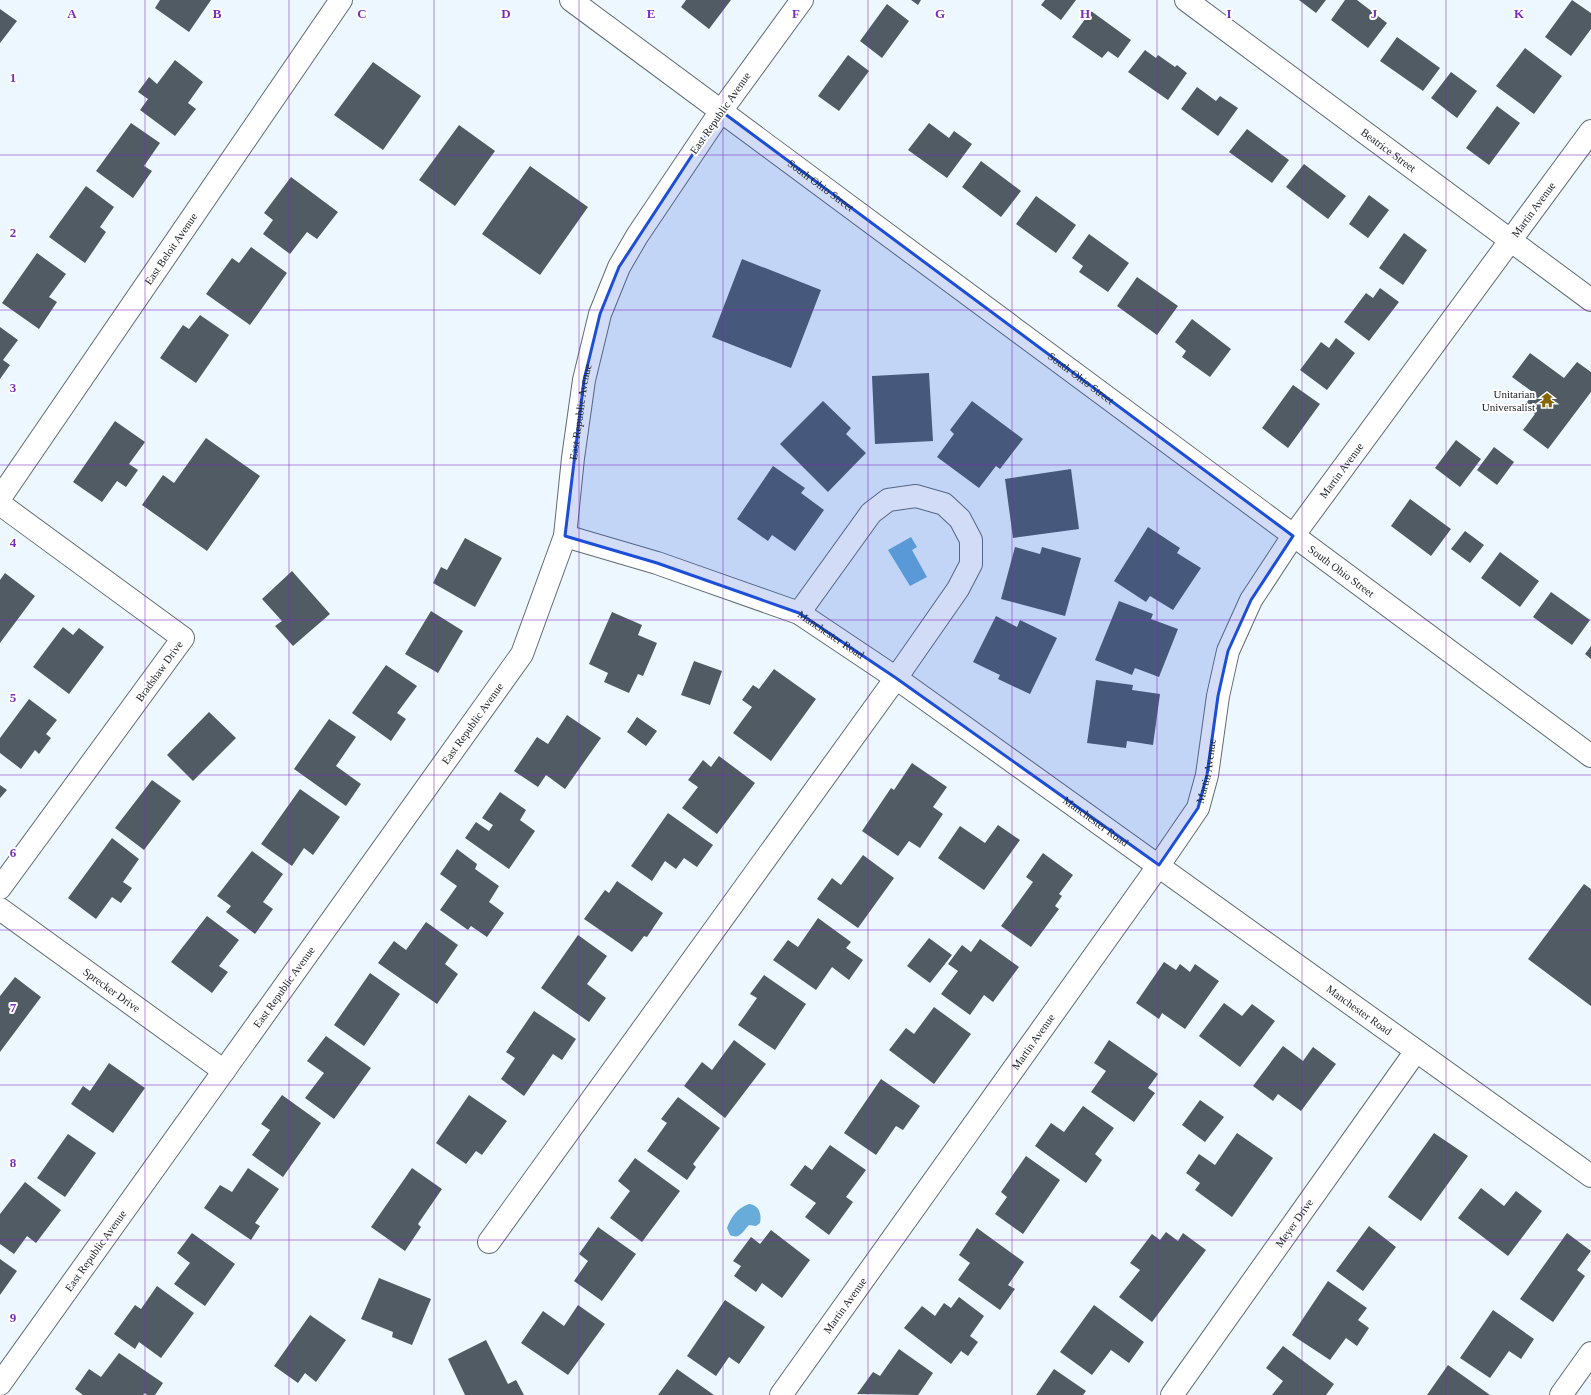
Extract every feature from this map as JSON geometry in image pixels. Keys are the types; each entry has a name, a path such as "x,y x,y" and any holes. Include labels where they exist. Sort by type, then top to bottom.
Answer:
{"street":[{"name":"East Beloit Avenue","path":"0,498 341,0"},
{"name":"South Ohio Street","path":"571,0 1591,756"},
{"name":"East Republic Avenue","path":"0,1384 522,654 565,536 573,458 584,380 600,314 619,267 631,246 720,111 802,0"},
{"name":"Beatrice Street","path":"1186,0 1591,300"},
{"name":"Martin Avenue","path":"781,1395 1159,865 1198,808 1207,775 1218,696 1228,651 1251,600 1293,536 1591,131"},
{"path":"489,1242 896,678 958,589 970,564 971,540 960,519 944,504 916,496 888,500 871,514 799,613"},
{"name":"Bradshaw Drive","path":"0,504 183,638 0,888"},
{"name":"Manchester Road","path":"565,536 657,563 799,613 896,678 1591,1176"},
{"name":"Sprecker Drive","path":"0,909 224,1071"},
{"name":"Meyer Drive","path":"1172,1395 1416,1051"},
{"path":"1561,1395 1591,1352"}],"highlighted area":[{"path":"721,111 1293,536 1251,600 1228,651 1218,696 1207,775 1198,808 1159,865 896,678 799,613 657,563 565,536 584,380 600,314 619,267"}],"water":[{"path":"911,537 917,547 912,550 927,577 910,586 888,550"},
{"path":"749,1204 755,1206 759,1210 761,1216 760,1223 756,1226 749,1225 739,1236 730,1235 727,1228 730,1220 738,1210"}],"building":[{"path":"160,0 211,0 189,32 155,8"},
{"path":"686,0 731,0 709,29 681,7"},
{"path":"911,0 921,0 918,5"},
{"path":"1045,0 1076,0 1061,20 1041,5"},
{"path":"1299,0 1326,0 1316,13"},
{"path":"1345,0 1357,0 1387,23 1368,48 1331,20"},
{"path":"1572,0 1591,13 1591,29 1571,56 1545,37"},
{"path":"887,4 909,21 882,58 860,41"},
{"path":"0,9 17,21 0,43"},
{"path":"1091,11 1131,40 1118,58 1108,51 1102,58 1072,37"},
{"path":"1397,37 1440,68 1423,91 1380,61"},
{"path":"1525,48 1562,76 1534,114 1496,86"},
{"path":"1145,50 1156,58 1158,55 1175,67 1177,65 1187,73 1168,100 1128,72"},
{"path":"848,55 869,71 839,111 818,96"},
{"path":"175,60 203,82 188,103 196,109 175,136 140,110 148,99 138,92 149,77 157,84"},
{"path":"373,62 421,96 383,150 334,115"},
{"path":"1451,72 1477,91 1457,118 1431,98"},
{"path":"1197,87 1216,101 1220,96 1238,108 1218,136 1181,109"},
{"path":"1497,106 1520,123 1489,165 1466,148"},
{"path":"131,123 160,143 144,166 152,171 133,198 96,171"},
{"path":"929,123 949,138 954,131 972,144 947,178 908,150"},
{"path":"459,125 495,151 455,206 419,180"},
{"path":"1247,129 1289,160 1272,183 1229,152"},
{"path":"981,161 1021,191 1001,217 962,187"},
{"path":"1304,164 1346,196 1328,219 1286,187"},
{"path":"530,166 588,207 540,275 482,234"},
{"path":"291,177 338,212 317,239 307,232 290,254 263,234 273,220 264,213"},
{"path":"86,186 114,207 100,227 106,232 85,263 49,237"},
{"path":"1369,195 1389,210 1368,238 1349,224"},
{"path":"1036,196 1076,225 1056,253 1016,224"},
{"path":"1404,233 1427,250 1403,285 1379,268"},
{"path":"1089,234 1129,263 1108,292 1079,272 1083,266 1072,258"},
{"path":"251,247 287,273 250,325 206,294 232,258 239,263"},
{"path":"37,253 66,274 49,297 57,302 39,329 2,303"},
{"path":"742,259 821,290 791,368 712,337"},
{"path":"1137,277 1178,306 1157,335 1117,306"},
{"path":"1380,288 1399,302 1369,341 1344,322 1366,293 1373,298"},
{"path":"200,315 229,335 196,383 160,358 183,325 189,329"},
{"path":"1192,319 1231,349 1210,377 1182,357 1186,351 1175,342"},
{"path":"0,327 18,340 3,360 10,365 0,379"},
{"path":"1336,338 1355,353 1327,390 1300,370 1321,342 1329,348"},
{"path":"1530,353 1564,378 1577,362 1591,372 1591,392 1548,449 1523,430 1535,414 1524,406 1534,393 1512,377"},
{"path":"929,373 933,441 875,444 872,376"},
{"path":"1293,385 1320,404 1288,448 1262,428"},
{"path":"823,401 851,428 846,434 866,453 828,492 780,444"},
{"path":"972,401 1023,439 1000,469 996,466 979,488 937,457 954,434 950,430"},
{"path":"115,421 145,442 129,464 138,470 126,487 117,481 102,502 73,482"},
{"path":"206,438 260,476 207,551 142,505 163,475 174,483"},
{"path":"1456,440 1481,459 1460,487 1435,468"},
{"path":"1494,447 1514,462 1497,485 1477,470"},
{"path":"773,466 805,488 801,493 824,510 795,551 772,535 768,541 737,519"},
{"path":"1071,469 1079,529 1013,538 1005,479"},
{"path":"1410,499 1451,529 1431,556 1391,526"},
{"path":"1148,527 1180,548 1177,553 1201,568 1173,610 1150,596 1146,602 1114,581"},
{"path":"1465,531 1484,545 1470,563 1451,549"},
{"path":"465,538 502,558 475,607 433,583 441,567 447,570"},
{"path":"1015,547 1040,554 1042,547 1081,558 1065,616 1001,599"},
{"path":"1500,552 1539,581 1520,607 1481,578"},
{"path":"292,571 330,614 293,646 275,626 282,621 262,599"},
{"path":"5,573 35,596 0,643 0,580"},
{"path":"1551,592 1590,620 1572,645 1533,617"},
{"path":"1119,601 1153,614 1151,619 1178,629 1159,677 1135,668 1132,675 1095,660"},
{"path":"431,611 463,631 438,673 405,654"},
{"path":"612,612 642,625 638,635 657,643 643,676 638,674 629,693 604,682 608,673 589,664"},
{"path":"996,616 1017,627 1020,620 1057,638 1030,694 998,679 1000,675 973,662"},
{"path":"63,627 73,635 79,628 104,647 69,694 33,667"},
{"path":"1591,646 1591,659 1585,654"},
{"path":"694,661 722,671 710,705 681,695"},
{"path":"386,665 417,686 397,713 406,719 391,741 352,713"},
{"path":"774,669 816,699 771,761 733,733 752,707 742,700 753,685 759,689"},
{"path":"1096,680 1133,685 1132,690 1160,694 1153,745 1127,741 1126,748 1087,743"},
{"path":"29,699 57,720 46,734 51,738 39,754 35,750 21,769 0,753 0,738"},
{"path":"209,712 236,738 193,781 167,755"},
{"path":"567,715 601,738 565,789 546,775 538,787 514,771 537,737 548,744"},
{"path":"637,717 657,731 646,746 627,732"},
{"path":"329,719 356,737 336,766 361,784 346,806 294,769"},
{"path":"719,756 755,783 717,834 682,808 698,787 688,780 703,760 711,767"},
{"path":"912,763 947,787 933,807 943,814 920,848 909,841 898,856 862,831 891,788 894,790"},
{"path":"152,780 181,801 144,850 115,828"},
{"path":"0,785 7,790 0,798"},
{"path":"300,789 340,817 313,855 304,848 292,866 261,844"},
{"path":"500,792 526,810 520,820 535,831 509,869 465,838 476,822 489,831 493,825 482,818"},
{"path":"668,813 713,845 697,867 684,858 676,869 665,861 652,881 631,866"},
{"path":"998,825 1020,840 984,890 938,858 960,826 985,843"},
{"path":"112,838 139,859 123,882 132,888 121,903 112,897 96,919 68,898"},
{"path":"457,849 477,864 475,869 499,886 489,902 504,913 487,937 471,926 468,930 440,910 457,886 440,874"},
{"path":"252,851 283,874 263,902 273,909 255,934 226,912 231,906 217,896"},
{"path":"1043,853 1073,875 1059,894 1062,896 1055,906 1059,909 1031,947 1001,926 1033,882 1026,877"},
{"path":"863,855 894,878 858,928 817,899 832,878 841,885"},
{"path":"617,881 663,913 647,937 644,936 632,952 584,919 605,890 609,893"},
{"path":"1584,884 1591,889 1591,1006 1528,959"},
{"path":"207,916 239,940 219,966 228,972 212,993 171,962"},
{"path":"818,918 851,942 846,948 863,960 849,980 832,967 816,990 773,960 788,940 798,947"},
{"path":"426,922 458,945 445,964 458,974 437,1004 378,963 394,941 406,950"},
{"path":"578,935 607,956 587,984 606,998 589,1022 541,988"},
{"path":"929,938 952,955 930,983 907,966"},
{"path":"980,939 1019,967 993,1002 984,995 970,1015 941,994 958,971 948,964 962,945 971,952"},
{"path":"1164,962 1176,970 1180,964 1190,972 1195,964 1219,981 1185,1029 1162,1013 1159,1019 1136,1003"},
{"path":"370,973 400,994 364,1046 334,1025"},
{"path":"764,975 806,1004 775,1050 738,1025 757,998 750,994"},
{"path":"15,977 41,997 0,1052 0,996"},
{"path":"1224,1003 1242,1016 1252,1004 1275,1021 1240,1067 1199,1036"},
{"path":"934,1007 971,1034 934,1084 889,1050 906,1028 914,1034"},
{"path":"534,1011 576,1039 562,1060 553,1054 524,1096 501,1079 515,1058 506,1052"},
{"path":"326,1036 371,1068 334,1119 305,1098 324,1073 307,1061"},
{"path":"734,1040 766,1064 725,1118 684,1086 702,1062 712,1070"},
{"path":"1109,1040 1158,1074 1148,1088 1155,1093 1134,1122 1091,1092 1106,1071 1094,1063"},
{"path":"1283,1046 1303,1061 1313,1047 1336,1064 1301,1111 1278,1094 1273,1101 1253,1086"},
{"path":"109,1063 145,1088 113,1133 71,1104 83,1086 90,1091"},
{"path":"881,1079 920,1106 903,1130 896,1126 876,1155 844,1133"},
{"path":"282,1095 321,1123 283,1177 252,1155 270,1130 261,1124"},
{"path":"469,1095 507,1121 482,1155 476,1151 466,1164 436,1143"},
{"path":"678,1097 720,1128 693,1164 696,1167 687,1180 647,1151 667,1123 661,1119"},
{"path":"1200,1100 1224,1117 1205,1142 1182,1125"},
{"path":"1083,1106 1114,1128 1095,1154 1102,1160 1086,1183 1035,1146 1051,1123 1064,1132"},
{"path":"1237,1133 1273,1158 1232,1217 1195,1190 1200,1183 1186,1173 1199,1154 1215,1165"},
{"path":"1434,1133 1468,1156 1421,1221 1388,1197"},
{"path":"68,1134 96,1153 65,1197 37,1178"},
{"path":"830,1145 866,1170 846,1197 853,1202 829,1235 805,1217 816,1203 790,1185 805,1165 812,1170"},
{"path":"1026,1156 1060,1180 1023,1234 995,1214 1007,1197 1001,1192"},
{"path":"635,1158 680,1191 642,1242 610,1218 630,1191 618,1181"},
{"path":"248,1168 279,1189 255,1223 260,1226 251,1240 204,1208 220,1185 232,1192"},
{"path":"412,1168 442,1189 418,1224 421,1227 405,1251 371,1227"},
{"path":"25,1182 61,1210 36,1243 27,1236 14,1254 0,1244 0,1214"},
{"path":"1481,1188 1504,1206 1516,1191 1542,1211 1508,1256 1458,1218"},
{"path":"1369,1226 1396,1247 1363,1291 1336,1271"},
{"path":"598,1227 636,1254 602,1301 574,1281 588,1261 579,1254"},
{"path":"977,1228 1024,1262 1008,1285 1015,1289 1000,1310 958,1280 970,1263 959,1255"},
{"path":"771,1230 810,1260 782,1298 762,1283 756,1292 734,1276 741,1266 733,1261 751,1237 760,1244"},
{"path":"1166,1232 1178,1241 1183,1233 1206,1250 1152,1322 1119,1297 1140,1270 1130,1263 1152,1234 1160,1240"},
{"path":"192,1233 235,1264 205,1306 174,1284 190,1263 177,1253"},
{"path":"1567,1233 1591,1251 1577,1270 1585,1276 1553,1322 1520,1299"},
{"path":"0,1259 17,1271 0,1295"},
{"path":"379,1278 431,1299 412,1345 392,1337 393,1332 361,1319"},
{"path":"1328,1281 1367,1308 1358,1320 1369,1328 1357,1346 1346,1338 1330,1360 1292,1335"},
{"path":"157,1286 194,1313 161,1358 139,1342 135,1349 114,1334 135,1305 141,1309"},
{"path":"959,1297 984,1316 970,1336 978,1342 968,1356 961,1351 951,1364 904,1328 922,1306 935,1316 944,1303 951,1308"},
{"path":"725,1300 765,1327 739,1364 729,1357 716,1376 687,1356"},
{"path":"578,1305 605,1324 568,1375 521,1343 543,1311 564,1326"},
{"path":"1094,1305 1144,1342 1129,1363 1111,1350 1092,1375 1060,1352"},
{"path":"1493,1310 1534,1339 1521,1359 1509,1351 1490,1378 1460,1358"},
{"path":"310,1315 346,1340 316,1382 305,1373 298,1383 274,1366"},
{"path":"486,1340 508,1384 516,1380 524,1395 465,1395 448,1359"},
{"path":"1283,1346 1334,1384 1326,1395 1272,1395 1283,1381 1266,1368"},
{"path":"899,1349 933,1373 918,1395 857,1394 873,1372 880,1376"},
{"path":"119,1353 163,1383 155,1395 147,1395 145,1393 143,1395 83,1395 75,1389 89,1369 101,1377"},
{"path":"1448,1365 1490,1395 1427,1395"},
{"path":"677,1369 714,1395 658,1395"},
{"path":"1054,1369 1086,1391 1083,1395 1036,1395"}],"place":[{"name":"Unitarian Universalist","path":"1547,400"}]}
